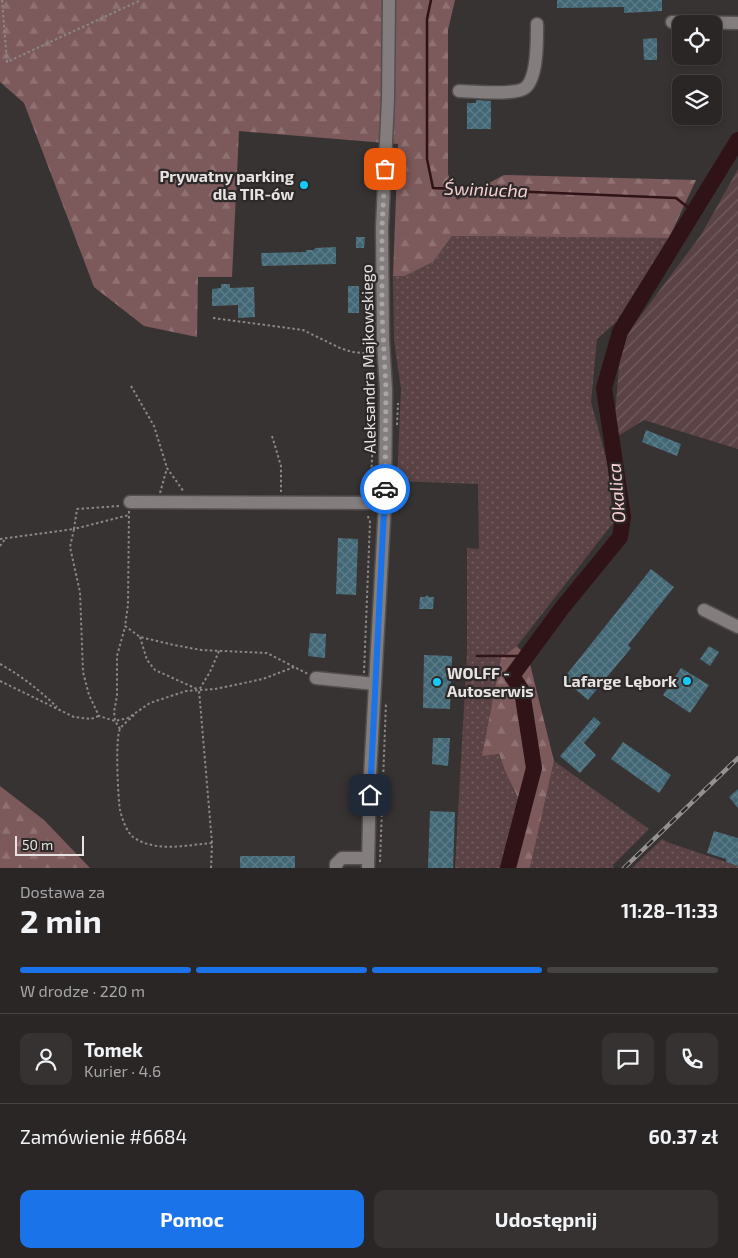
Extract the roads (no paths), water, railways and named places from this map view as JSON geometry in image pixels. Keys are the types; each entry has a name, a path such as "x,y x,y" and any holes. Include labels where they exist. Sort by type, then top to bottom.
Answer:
{"street":[{"name":"Aleksandra Majkowskiego","path":"368,863 385,503 386,399 383,354 382,228 388,99 389,0"},
{"path":"722,23 738,23"},
{"path":"459,91 515,92 526,87 532,78 538,24"},
{"path":"129,507 158,502 385,503"},
{"path":"704,610 738,627"},
{"path":"316,678 375,684"},
{"path":"336,868 336,864 342,858 368,863"}],"waterway":[{"name":"Świniucha","path":"431,0 427,19 427,159 433,188 676,198 694,212"},
{"name":"Okalica","path":"508,868 534,768 522,691 512,676 562,608 620,537 623,517 604,388 620,332 738,140"},
{"path":"477,656 526,656"}],"railway":[{"path":"624,868 738,758"}],"place":[{"name":"Prywatny parking dla TIR-ów","path":"304,185"},
{"name":"Lafarge Lębork","path":"687,681"},
{"name":"WOLFF - Autoserwis","path":"437,682"}]}
